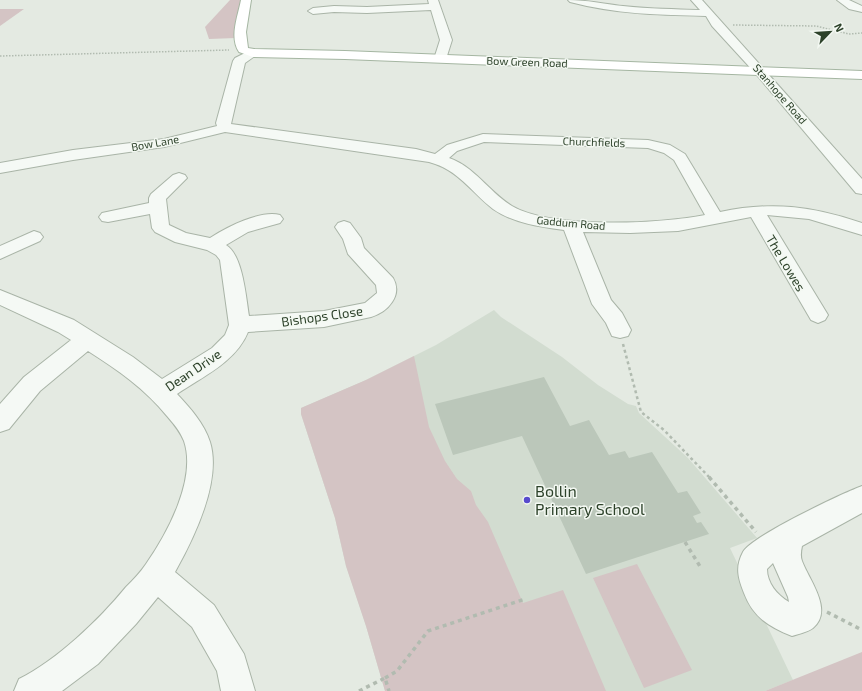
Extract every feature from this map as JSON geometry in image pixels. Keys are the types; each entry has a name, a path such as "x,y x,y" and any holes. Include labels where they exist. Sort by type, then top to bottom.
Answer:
{"main road":[{"path":"246,0 240,43 248,51"},
{"name":"Bow Green Road","path":"248,51 862,75"}],"street":[{"path":"573,0 635,11 712,19"},
{"name":"Stanhope Road","path":"696,0 859,181"},
{"path":"842,0 861,11"},
{"path":"314,11 334,9 367,10 434,3 446,40 440,59"},
{"path":"226,128 223,123 239,61 248,51"},
{"name":"Gaddum Road","path":"226,128 416,154 438,159 452,164 462,171 507,209 529,219 571,225 635,227 677,225 756,211 776,211 841,221 862,229"},
{"name":"Bow Lane","path":"0,168 73,155 164,142 226,128"},
{"name":"Churchfields","path":"438,159 452,148 483,138 648,144 672,151 680,157 716,219"},
{"path":"108,217 157,203 179,178"},
{"path":"157,203 161,228 181,238 213,245 224,251 229,260 240,325"},
{"name":"The Lowes","path":"756,211 782,258 818,315"},
{"path":"213,245 236,229 256,223 274,220"},
{"path":"571,225 602,304 615,319 620,330"},
{"name":"Bishops Close","path":"240,325 324,318 371,309 381,302 387,295 386,283 355,250 352,238 344,227"},
{"path":"0,253 34,237"},
{"path":"0,297 66,326 88,339 125,363 160,392 188,423 197,442 200,467 195,496 171,550 156,576 125,613 86,652 41,686 31,691"},
{"name":"Dean Drive","path":"160,392 220,354 234,340 240,325"},
{"path":"0,421 32,384 88,339"},
{"path":"806,601 798,588 787,561 786,550 780,542 862,499"},
{"path":"156,576 203,616 232,666 238,691"}],"path":[{"path":"712,19 816,26 849,34 862,33"},
{"path":"0,56 248,51"},
{"path":"620,330 641,412 664,430 691,458 780,542"},
{"path":"685,542 701,568"},
{"path":"359,691 397,671 428,631 525,599"},
{"path":"806,601 862,630"},
{"path":"385,678 389,691"}],"shaded area":[{"path":"230,0 245,0 236,38 209,39 205,27"},
{"path":"0,9 24,9 0,26"},
{"name":"Bollin Primary School","path":"494,310 501,317 562,357 598,385 628,404 636,406 639,413 688,458 757,538 730,548 793,680 765,691 385,691 366,626 346,566 335,518 301,414 301,408 366,380 436,345"},
{"path":"414,356 429,427 445,461 457,479 471,491 476,505 488,522 523,603 563,590 606,691 385,691 366,626 346,566 335,518 301,414 301,408 366,380"},
{"path":"637,564 692,670 644,688 593,578"},
{"path":"862,652 862,691 765,691"}],"building":[{"path":"544,377 570,426 589,420 609,455 625,451 629,458 652,452 678,493 687,491 701,513 693,516 697,523 701,522 709,534 586,574 522,436 453,455 435,404"}],"place":[{"name":"Bollin Primary School","path":"527,500"}]}
